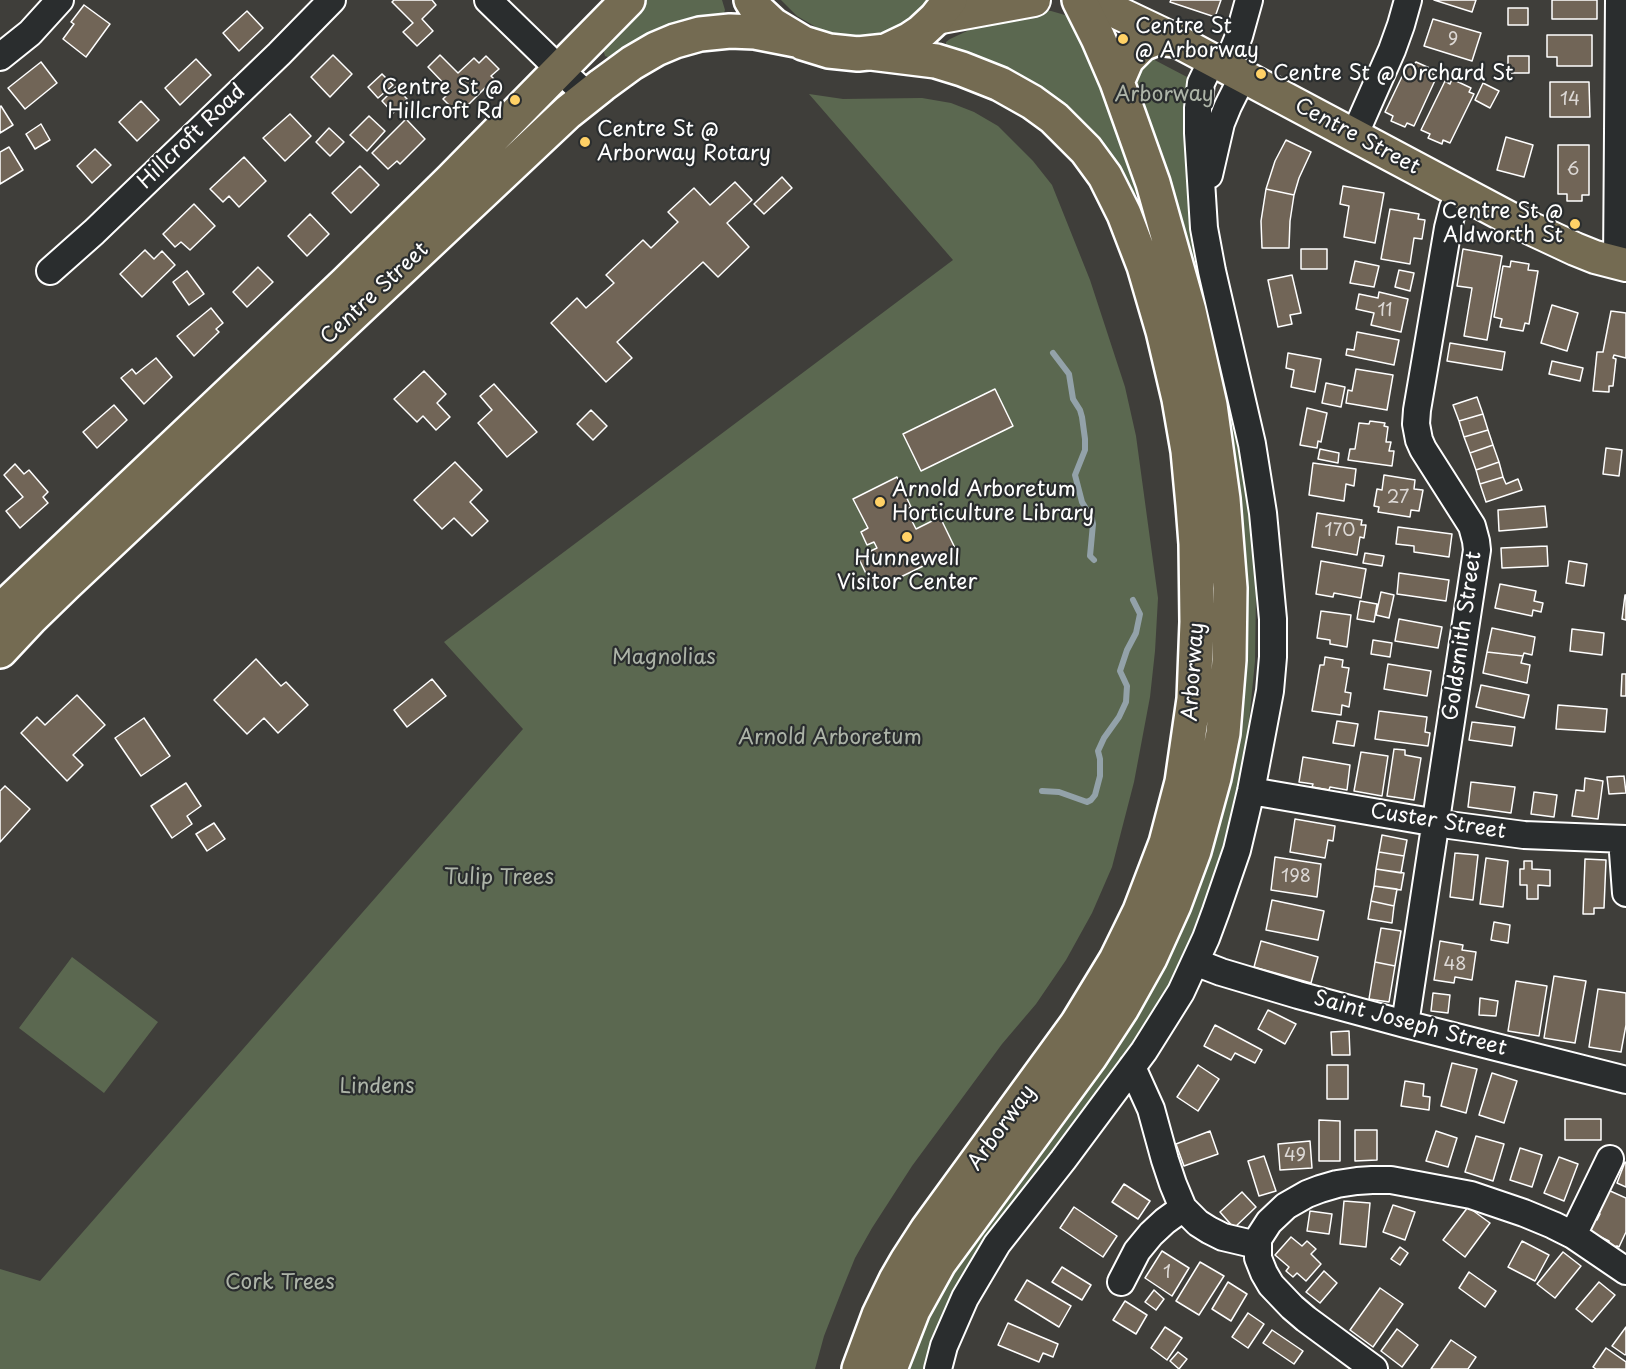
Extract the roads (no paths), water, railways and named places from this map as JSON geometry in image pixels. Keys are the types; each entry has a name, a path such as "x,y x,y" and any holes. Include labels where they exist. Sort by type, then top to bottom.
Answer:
{"highway":[{"name":"Centre Street","path":"0,611 341,289 628,0"},
{"name":"Centre Street","path":"751,0 767,20 796,39 810,46 850,54 885,51 901,45 921,32 943,9"},
{"name":"Arborway","path":"890,1369 913,1310 939,1263 1101,1041 1150,958 1178,896 1194,851 1214,778 1223,733 1229,660 1230,588 1223,499 1210,405 1172,246 1145,160 1117,82 1079,0"},
{"name":"Centre Street","path":"0,651 66,584 568,112 612,77 647,54 684,38 730,31 755,32 796,39"},
{"path":"1117,82 1127,59 1142,44 1157,38 1174,40"},
{"name":"Arborway","path":"860,1369 879,1315 921,1239 1077,1024 1111,969 1140,911 1166,843 1182,782 1194,699 1197,629 1197,566 1193,505 1188,451 1179,399 1149,279 1129,226 1112,190 1094,160 1074,137 1054,118 1025,98 992,80 954,66 930,60 871,53"}],"main road":[{"name":"Centre Street","path":"943,9 1034,0"},
{"name":"Centre Street","path":"1091,0 1174,40 1513,220 1575,249 1622,264"}],"street":[{"path":"0,57 30,33 60,0"},
{"name":"Hillcroft Road","path":"50,271 94,232 279,54 331,0"},
{"path":"488,0 588,96"},
{"path":"585,44 606,0"},
{"path":"1202,208 1221,123 1228,106 1227,68 1249,0"},
{"path":"1354,136 1392,50 1408,0"},
{"path":"1619,0 1622,264"},
{"path":"938,1369 947,1338 964,1298 997,1244 1144,1051 1181,992 1210,929 1237,850 1251,791 1271,679 1273,619 1271,585 1252,444 1212,271 1202,208 1198,108 1201,83 1227,68"},
{"name":"Goldsmith Street","path":"1405,1024 1477,550 1472,526 1423,449 1416,424 1448,228 1460,193"},
{"name":"Custer Street","path":"1251,791 1524,835 1624,839"},
{"path":"1624,839 1626,893"},
{"name":"Saint Joseph Street","path":"1195,962 1298,995 1626,1080"},
{"path":"1132,1067 1151,1109 1165,1160 1183,1208 1209,1230 1223,1237 1257,1245"},
{"path":"1573,1235 1610,1159"},
{"path":"1374,1369 1306,1319 1271,1285 1260,1265 1257,1245 1269,1222 1286,1206 1307,1194 1336,1184 1372,1180 1414,1184 1472,1196 1524,1213 1573,1235 1626,1271"},
{"path":"1121,1282 1137,1251 1151,1234 1183,1208"}],"waterway":[{"path":"1053,353 1069,374 1073,399 1082,417 1085,450 1075,475 1082,502 1092,519 1090,556 1094,560"},
{"path":"1042,791 1059,792 1087,802 1095,795 1100,776 1098,751 1126,702 1127,686 1120,671 1136,633 1140,614 1133,600"}],"place":[{"name":"Centre St @ Arborway","path":"1123,39"},
{"name":"Centre St @ Orchard St","path":"1261,74"},
{"name":"Centre St @ Hillcroft Rd","path":"515,100"},
{"name":"Centre St @ Arborway Rotary","path":"585,142"},
{"name":"Centre St @ Aldworth St","path":"1575,224"},
{"name":"Arnold Arboretum Horticulture Library","path":"880,502"},
{"name":"Hunnewell Visitor Center","path":"907,537"}],"park label":[{"name":"Magnolias","path":"664,658"},
{"name":"Arnold Arboretum","path":"830,738"},
{"name":"Tulip Trees","path":"499,878"},
{"name":"Lindens","path":"377,1087"},
{"name":"Cork Trees","path":"280,1283"}]}
